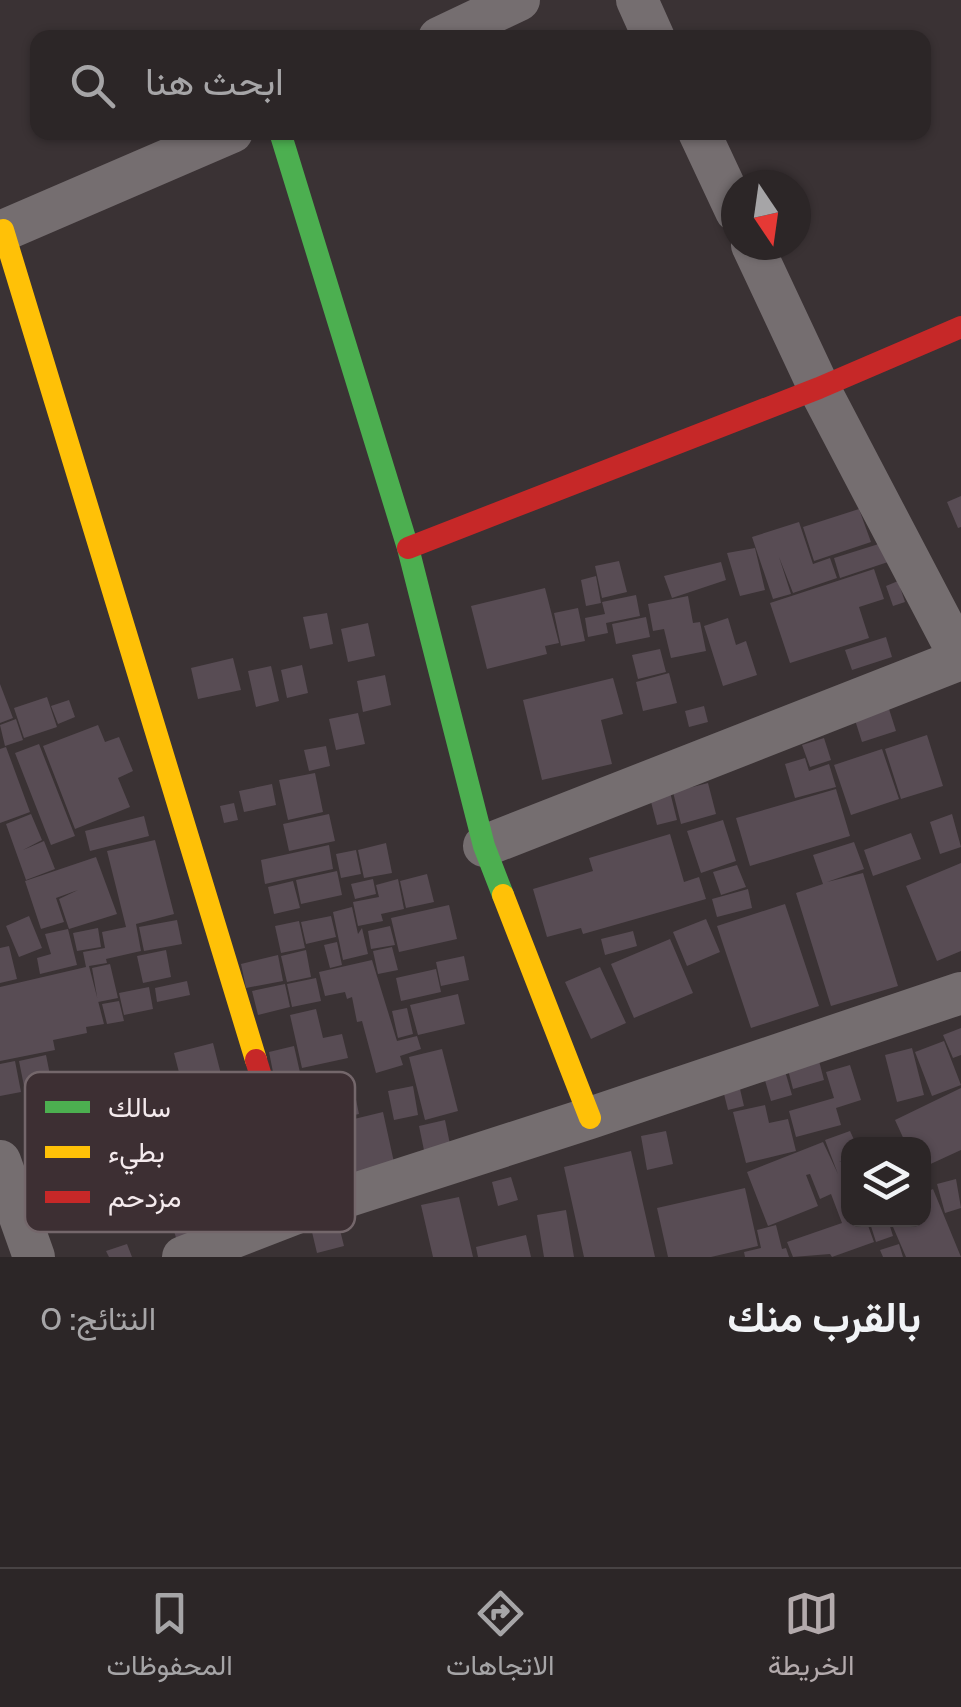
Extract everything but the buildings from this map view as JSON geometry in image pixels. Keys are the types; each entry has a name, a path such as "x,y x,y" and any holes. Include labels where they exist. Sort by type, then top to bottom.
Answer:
{"street":[{"path":"456,30 519,0"},
{"path":"637,0 650,30"},
{"path":"213,140 2,231 259,1072"},
{"path":"282,140 408,548 484,846 590,1118"},
{"path":"703,140 721,179"},
{"path":"484,846 961,659 820,388 759,260"},
{"path":"408,548 820,388 961,327"},
{"path":"355,1194 961,993"},
{"path":"0,1162 25,1232"},
{"path":"25,1232 34,1257"},
{"path":"183,1257 248,1232"}],"traffic: fast":[{"path":"282,140 408,548 484,846 503,895"}],"traffic: slow":[{"path":"3,230 256,1060"},
{"path":"503,895 590,1118"}],"traffic: jam":[{"path":"408,548 819,388 961,327"},
{"path":"256,1060 260,1072"}]}
